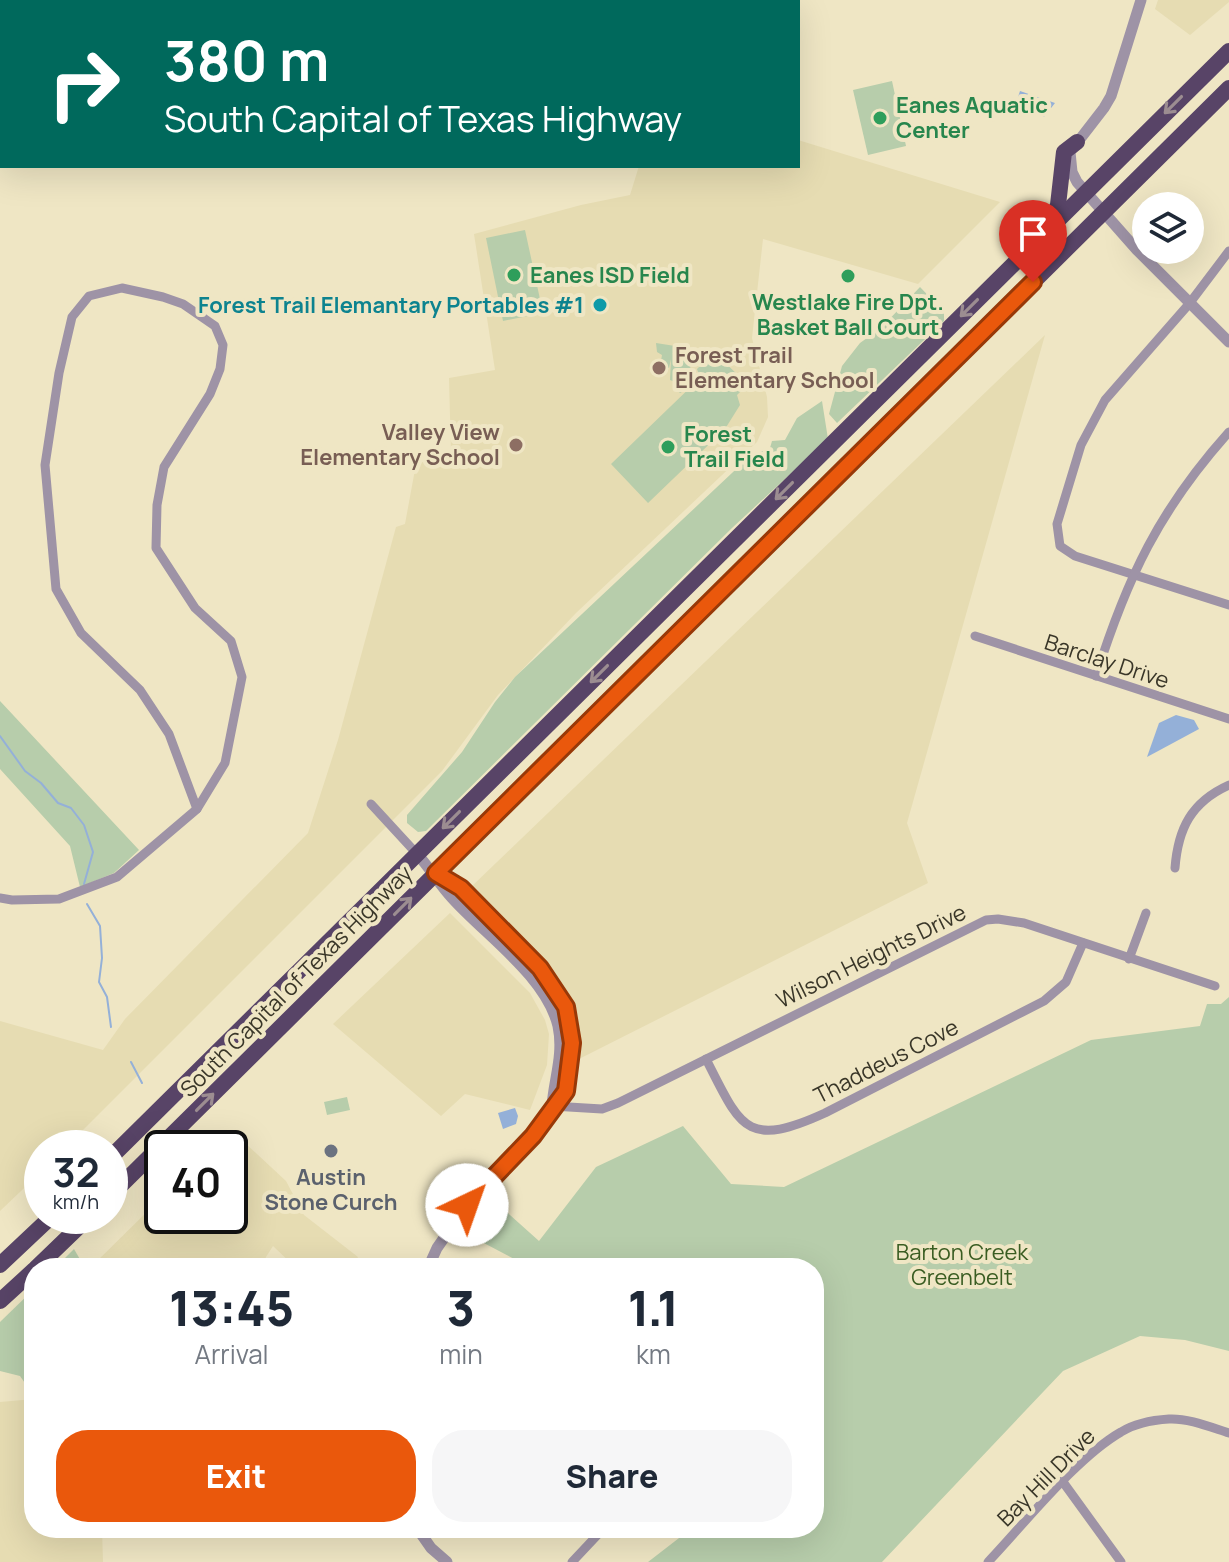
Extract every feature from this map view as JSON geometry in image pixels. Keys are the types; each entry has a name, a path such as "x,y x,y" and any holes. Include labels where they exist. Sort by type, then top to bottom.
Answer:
{"highway":[{"name":"South Capital of Texas Highway","path":"128,1140 1229,51"},
{"name":"South Capital of Texas Highway","path":"128,1178 1229,88"},
{"path":"1046,231 1058,205 1064,152 1077,142"},
{"path":"0,1265 33,1234"},
{"path":"46,1258 71,1234"},
{"path":"0,1301 24,1279"}],"street":[{"path":"1141,0 1111,96 1070,152 1069,162 1085,192 1189,304 1229,342"},
{"path":"1229,251 1189,304 1105,400 1081,445 1057,524 1060,546 1075,556 1229,605"},
{"path":"0,898 59,899 117,877 197,809 225,763 242,677 231,641 195,608 156,548 157,505 164,467 210,394 220,369 223,345 215,326 183,304 122,288 89,296 72,317 59,373 45,465 56,589 81,633 140,690 169,734 197,809"},
{"path":"1096,676 1115,615 1168,509 1196,469 1229,432"},
{"name":"Barclay Drive","path":"975,636 1229,719"},
{"path":"1175,868 1179,836 1187,820 1199,805 1229,785"},
{"path":"371,804 436,873 461,888 522,948 554,986 566,1007 572,1043 566,1091 552,1106 533,1136 467,1205 432,1258"},
{"path":"1129,959 1146,913"},
{"name":"Wilson Heights Drive","path":"552,1106 602,1109 975,924 998,919 1024,923 1215,986"},
{"name":"Thaddeus Cove","path":"706,1059 728,1104 744,1122 764,1131 788,1129 1044,1001 1066,982 1083,943"},
{"name":"Bay Hill Drive","path":"988,1562 1063,1482 1102,1444 1124,1429 1172,1419 1229,1433"},
{"path":"1063,1482 1121,1562"},
{"path":"424,1538 447,1562"},
{"path":"572,1562 593,1538"}],"shaded area":[{"path":"1158,0 1229,2 1190,35 1155,9"},
{"path":"800,141 1000,202 918,284 763,239 752,338 767,397 768,417 757,442 576,613 498,695 442,771 83,1130 24,1130 24,1188 0,1211 0,1021 103,1050 125,1019 308,833 338,740 396,527 405,524 416,464 451,454 449,378 495,370 474,234 630,195 638,168 800,168"},
{"path":"1045,335 907,823 928,883 577,1060 573,1017 567,995 555,975 471,887"},
{"path":"450,913 530,993 545,1020 549,1034 547,1065 530,1110 465,1094 441,1116 333,1024"},
{"path":"248,1146 286,1181 304,1215 358,1257 286,1258 273,1246 265,1258 100,1258 128,1234 144,1215 144,1234 248,1234"},
{"path":"24,1400 24,1538 102,1538 103,1562 0,1562 0,1402"}],"green space":[{"name":"Eanes Aquatic Center","path":"892,81 906,146 868,155 853,90"},
{"name":"Eanes ISD Field","path":"525,230 543,313 503,321 486,238"},
{"path":"920,287 944,312 944,321 837,423 829,414 842,366 860,343 881,328"},
{"path":"656,343 675,346 676,351 672,354 676,353 678,348 693,350 687,389 680,393 676,389 678,383 670,380 671,359 669,368 660,367 662,355 657,352"},
{"name":"Forest Trail Field","path":"714,352 741,378 742,390 737,395 740,405 725,429 648,503 611,464 700,378 697,369"},
{"path":"822,401 828,439 732,528 426,831 418,832 407,823 407,815 462,752 515,677 749,457 770,448 772,441 785,440 797,418"},
{"path":"0,701 139,850 114,873 80,887 70,846 0,769"},
{"name":"Barton Creek Greenbelt","path":"1229,997 1229,1351 1185,1340 1140,1336 1063,1371 882,1562 648,1562 679,1538 824,1538 824,1258 512,1258 461,1231 491,1198 539,1241 596,1167 683,1126 731,1184 784,1187 1091,1040 1200,1026 1207,1004 1221,1004"},
{"path":"347,1097 350,1110 327,1115 324,1102"},
{"path":"74,1249 79,1258 65,1258"},
{"path":"24,1299 24,1382 20,1376 0,1371 0,1322"}],"water":[{"path":"1020,91 1055,103 1044,117 1028,105 1029,101 1018,97"},
{"path":"1176,715 1194,720 1199,729 1147,757 1159,723"},
{"path":"515,1108 518,1116 516,1124 503,1129 498,1113"}],"waterway":[{"path":"0,736 25,771 41,783 58,803 71,808 84,825 93,852 84,884"},
{"path":"87,904 100,926 102,958 99,982 107,997 111,1027"},
{"path":"131,1062 142,1083"}],"place":[{"name":"Eanes Aquatic Center","path":"880,118"},
{"name":"Eanes ISD Field","path":"514,275"},
{"name":"Westlake Fire Dpt. Basket Ball Court","path":"848,276"},
{"name":"Forest Trail Elemantary Portables #1","path":"600,305"},
{"name":"Forest Trail Elementary School","path":"659,368"},
{"name":"Valley View Elementary School","path":"516,445"},
{"name":"Forest Trail Field","path":"668,447"},
{"name":"Austin Stone Curch","path":"331,1151"}],"route":[{"path":"467,1205 533,1136 552,1106 566,1091 572,1043 566,1007 540,968 461,888 436,873 1033,282"}]}
